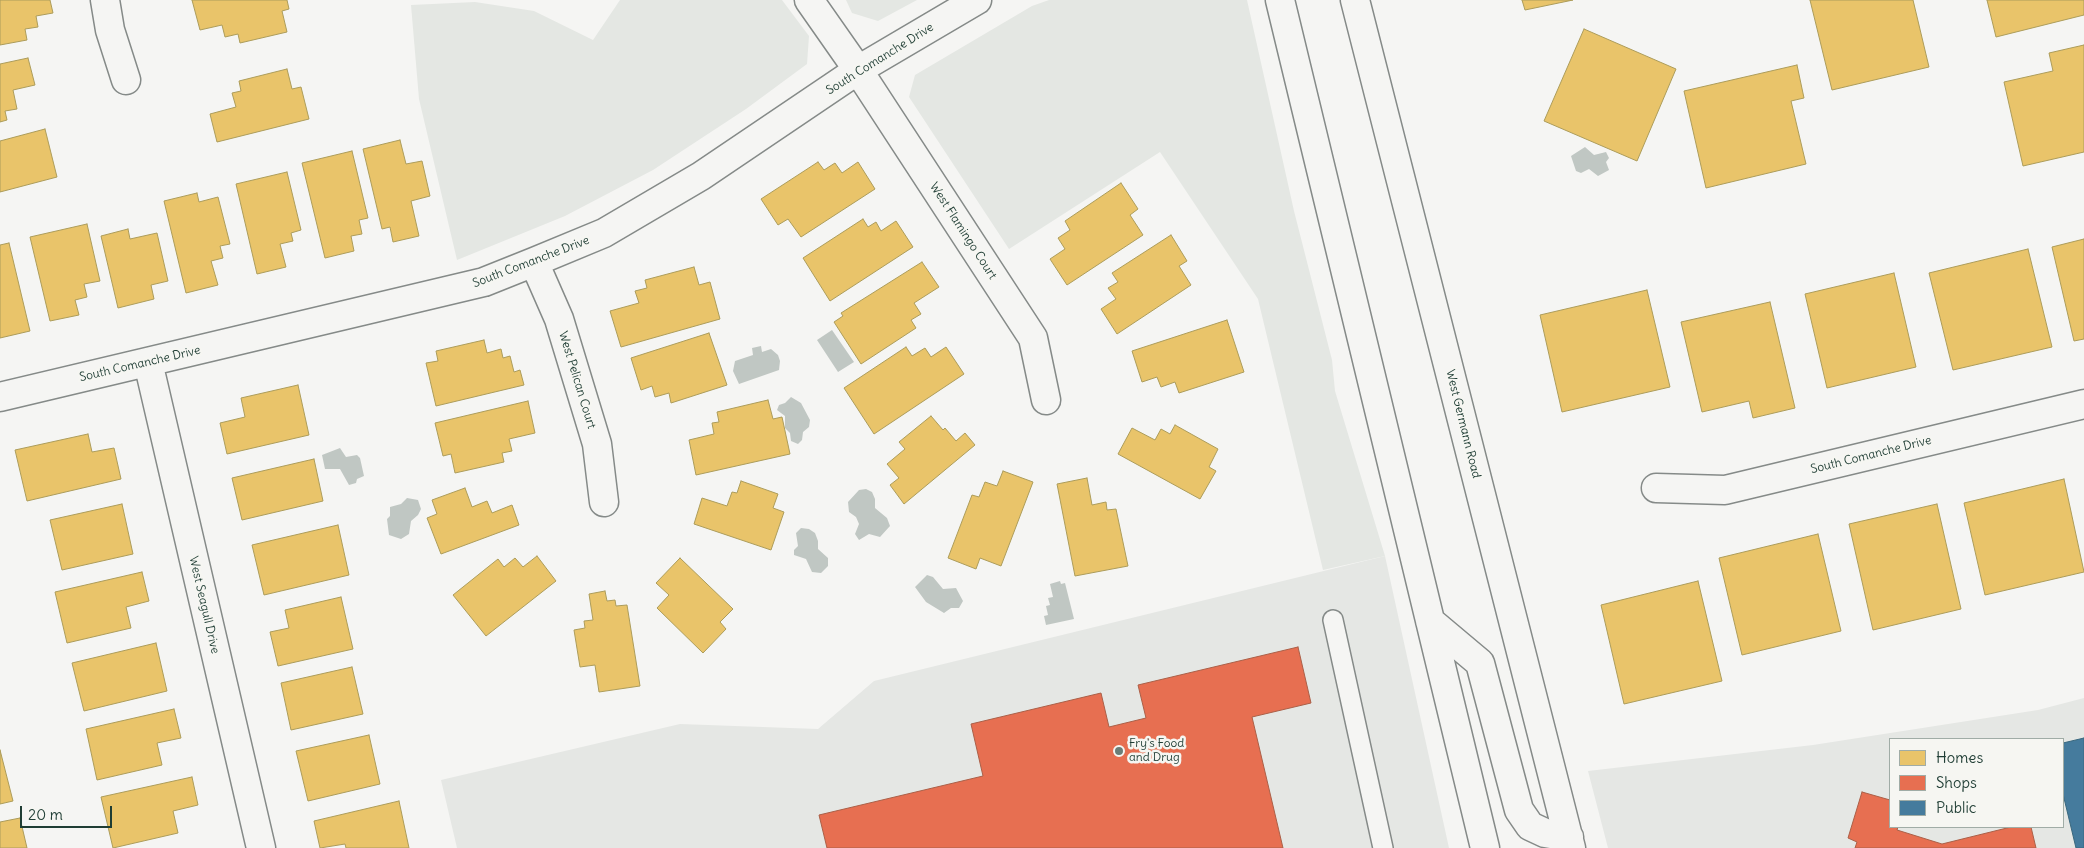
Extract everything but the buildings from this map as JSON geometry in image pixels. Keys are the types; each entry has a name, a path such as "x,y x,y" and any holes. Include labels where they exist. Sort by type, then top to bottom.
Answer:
{"street":[{"path":"105,0 110,30 126,80"},
{"name":"West Flamingo Court","path":"809,0 858,70 1033,338 1046,400"},
{"name":"South Comanche Drive","path":"0,397 484,282 534,262 604,233 701,176 858,70 977,0"},
{"path":"1280,0 1485,848"},
{"name":"West Germann Road","path":"1355,0 1570,843"},
{"name":"West Pelican Court","path":"534,262 559,319 597,444 604,502"},
{"name":"West Seagull Drive","path":"148,362 261,848"},
{"name":"South Comanche Drive","path":"1656,488 1726,490 2084,404"},
{"path":"1430,622 1480,663 1519,810 1530,826 1570,843"}],"lane":[{"path":"1333,620 1383,848"}],"shaded area":[{"path":"620,0 782,0 809,36 807,64 746,109 653,170 565,216 457,260 419,99 411,5 475,2 534,11 593,40"},
{"path":"846,0 917,0 878,21 852,13"},
{"path":"1049,0 1247,0 1294,211 1332,360 1335,391 1385,556 1323,570 1258,299 1160,152 1009,249 909,97 915,75 1032,6"},
{"path":"1585,147 1594,155 1606,152 1609,158 1606,162 1609,170 1598,176 1589,169 1581,173 1576,171 1571,156"},
{"path":"832,330 854,362 838,372 817,340"},
{"path":"761,346 762,352 771,349 778,355 780,361 779,370 739,384 733,371 735,361 753,355 752,348"},
{"path":"791,397 801,403 810,420 809,427 803,432 802,440 798,444 791,441 790,433 785,428 785,416 777,410 779,405 785,403"},
{"path":"340,448 346,457 357,455 360,458 364,476 357,479 356,483 349,485 340,469 325,469 322,455"},
{"path":"866,489 872,492 875,499 875,508 887,518 890,526 880,537 869,534 859,540 855,534 859,524 856,517 849,512 848,502 859,490"},
{"path":"407,498 418,500 421,509 418,515 411,521 409,534 401,539 389,535 387,519 390,516 390,507 401,504"},
{"path":"801,528 809,529 815,533 818,549 828,558 828,566 821,573 812,572 806,559 794,555 794,550 798,546 796,533"},
{"path":"1385,556 1449,848 457,848 441,780 680,724 818,729 874,681"},
{"path":"927,575 933,577 943,589 956,588 963,601 959,608 951,608 944,613 926,602 915,587"},
{"path":"1060,581 1061,584 1065,583 1074,619 1046,625 1044,616 1048,615 1046,606 1050,605 1048,598 1053,597 1050,584"},
{"path":"2084,698 2084,848 1608,848 1588,771 1813,745 2038,710"}],"place":[{"name":"Fry's Food and Drug","path":"1119,751"}]}
